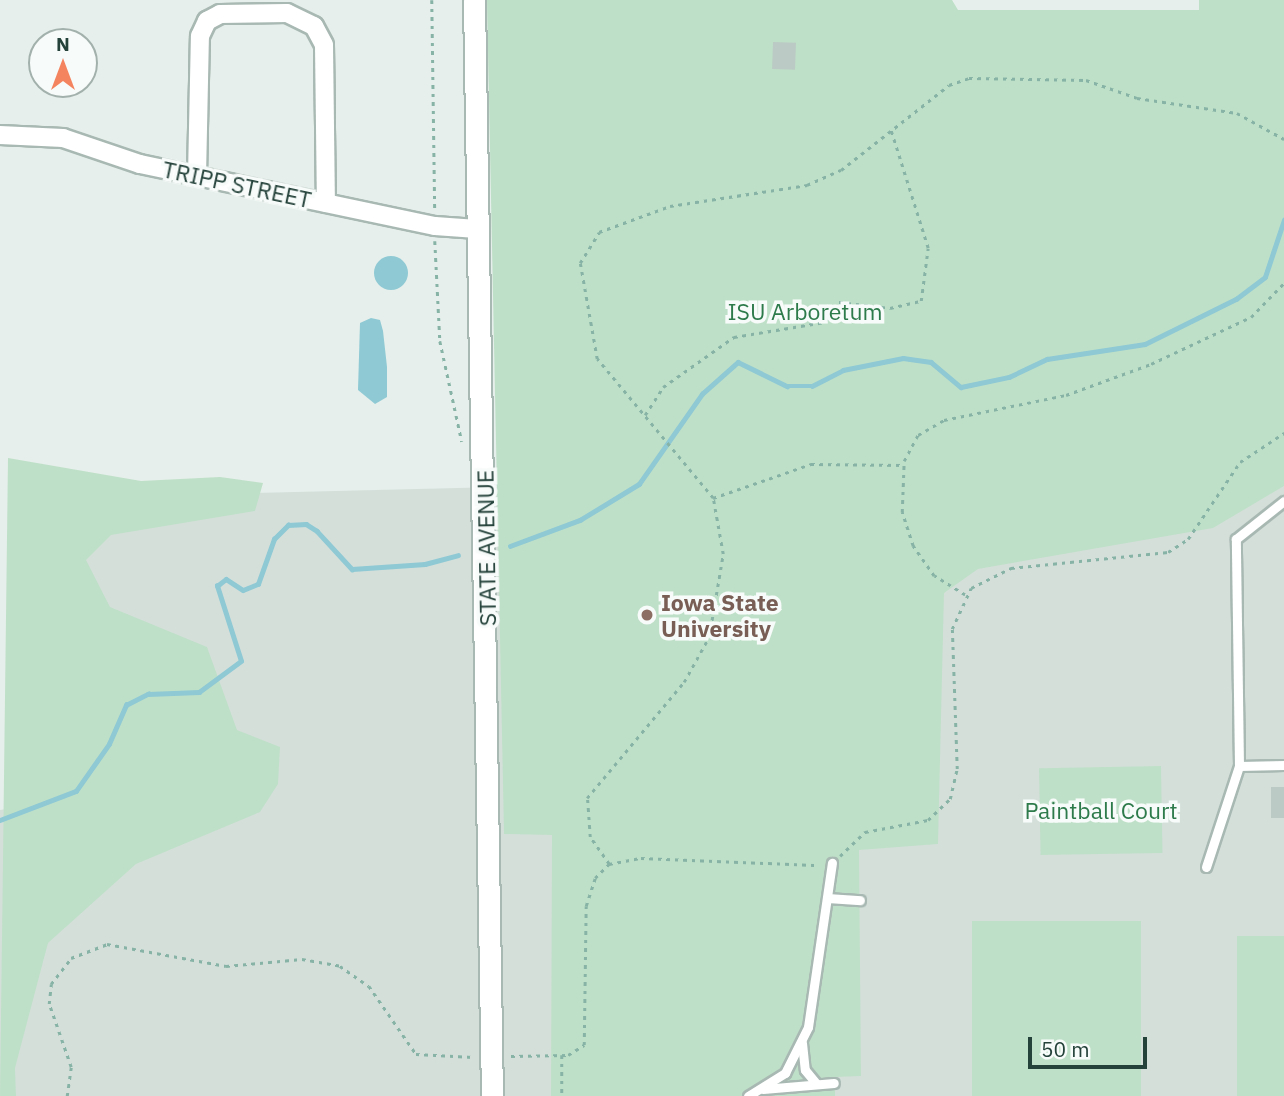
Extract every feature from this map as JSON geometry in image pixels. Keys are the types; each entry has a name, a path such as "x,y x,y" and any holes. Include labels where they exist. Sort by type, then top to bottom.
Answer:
{"street":[{"name":"STATE AVENUE","path":"474,0 492,1096"},
{"path":"197,176 200,36 207,21 219,14 287,13 314,26 324,45 326,203"},
{"name":"TRIPP STREET","path":"0,135 71,140 197,176 326,203 477,229"}],"lane":[{"path":"1206,867 1239,766 1236,539 1284,501"},
{"path":"1239,766 1284,765"},
{"path":"816,1083 805,1069 802,1043 832,863"},
{"path":"828,898 860,900"},
{"path":"748,1096 785,1073 802,1043"},
{"path":"758,1089 834,1083"}],"path":[{"path":"432,0 435,216"},
{"path":"609,864 590,837 587,798 684,682 709,637 723,554 713,498 685,460 597,359 580,263 598,232 670,206 807,185 841,170 949,85 969,78 1058,76 1137,98 1237,113 1284,138"},
{"path":"645,416 663,387 734,337 825,322 839,302 890,308 921,301 928,248 891,131"},
{"path":"435,235 440,341 464,454"},
{"path":"965,595 934,576 913,546 902,512 904,465 918,435 944,420 1066,395 1151,364 1251,317 1284,283"},
{"path":"499,1056 562,1055 581,1049 586,1038 586,906 595,878 609,864 641,858 832,863 865,832 928,820 950,799 957,769 952,629 965,595 989,574 1011,568 1168,552 1188,539 1240,462 1284,433"},
{"path":"713,498 811,464 904,465"},
{"path":"67,1096 71,1067 49,1004 51,984 71,958 107,944 226,966 302,960 340,966 369,986 416,1054 473,1057"},
{"path":"562,1055 562,1096"}],"shaded area":[{"name":"Iowa State University","path":"487,0 952,0 952,30 1200,31 1284,0 1284,1096 0,1096 0,810 6,809 12,499 498,487"}],"green space":[{"name":"ISU Arboretum","path":"487,0 952,0 958,10 1199,10 1199,0 1284,0 1284,486 1213,528 978,569 944,593 938,844 859,850 861,1076 835,1077 835,1096 551,1096 552,835 504,834"},
{"path":"8,458 141,481 220,477 263,483 255,511 111,535 86,560 110,607 207,647 237,730 280,747 278,784 260,812 136,864 48,943 15,1068 16,1096 0,1096"},
{"name":"Paintball Court","path":"1161,766 1163,853 1041,855 1039,768"},
{"path":"972,921 1141,921 1141,1096 972,1096"},
{"path":"1237,936 1284,936 1284,1096 1237,1096"}],"water":[{"path":"391,256 403,261 408,273 403,285 391,290 379,285 374,273 379,261"},
{"path":"371,318 380,320 387,367 387,397 375,404 358,390 360,323"}],"building":[{"path":"773,42 796,43 795,70 772,69"},
{"path":"1271,787 1284,787 1284,818 1271,818"}],"waterway":[{"path":"510,546 580,520 639,484 702,394 738,362 787,386 812,386 843,370 903,358 931,362 961,387 1009,377 1047,359 1145,344 1236,299 1265,277 1284,220"},
{"path":"0,820 76,791 109,744 126,705 148,694 199,692 241,661 217,586 226,579 243,590 258,584 274,539 288,525 306,524 317,531 352,569 425,564 458,555"}],"place":[{"name":"Iowa State University","path":"647,615"}]}
